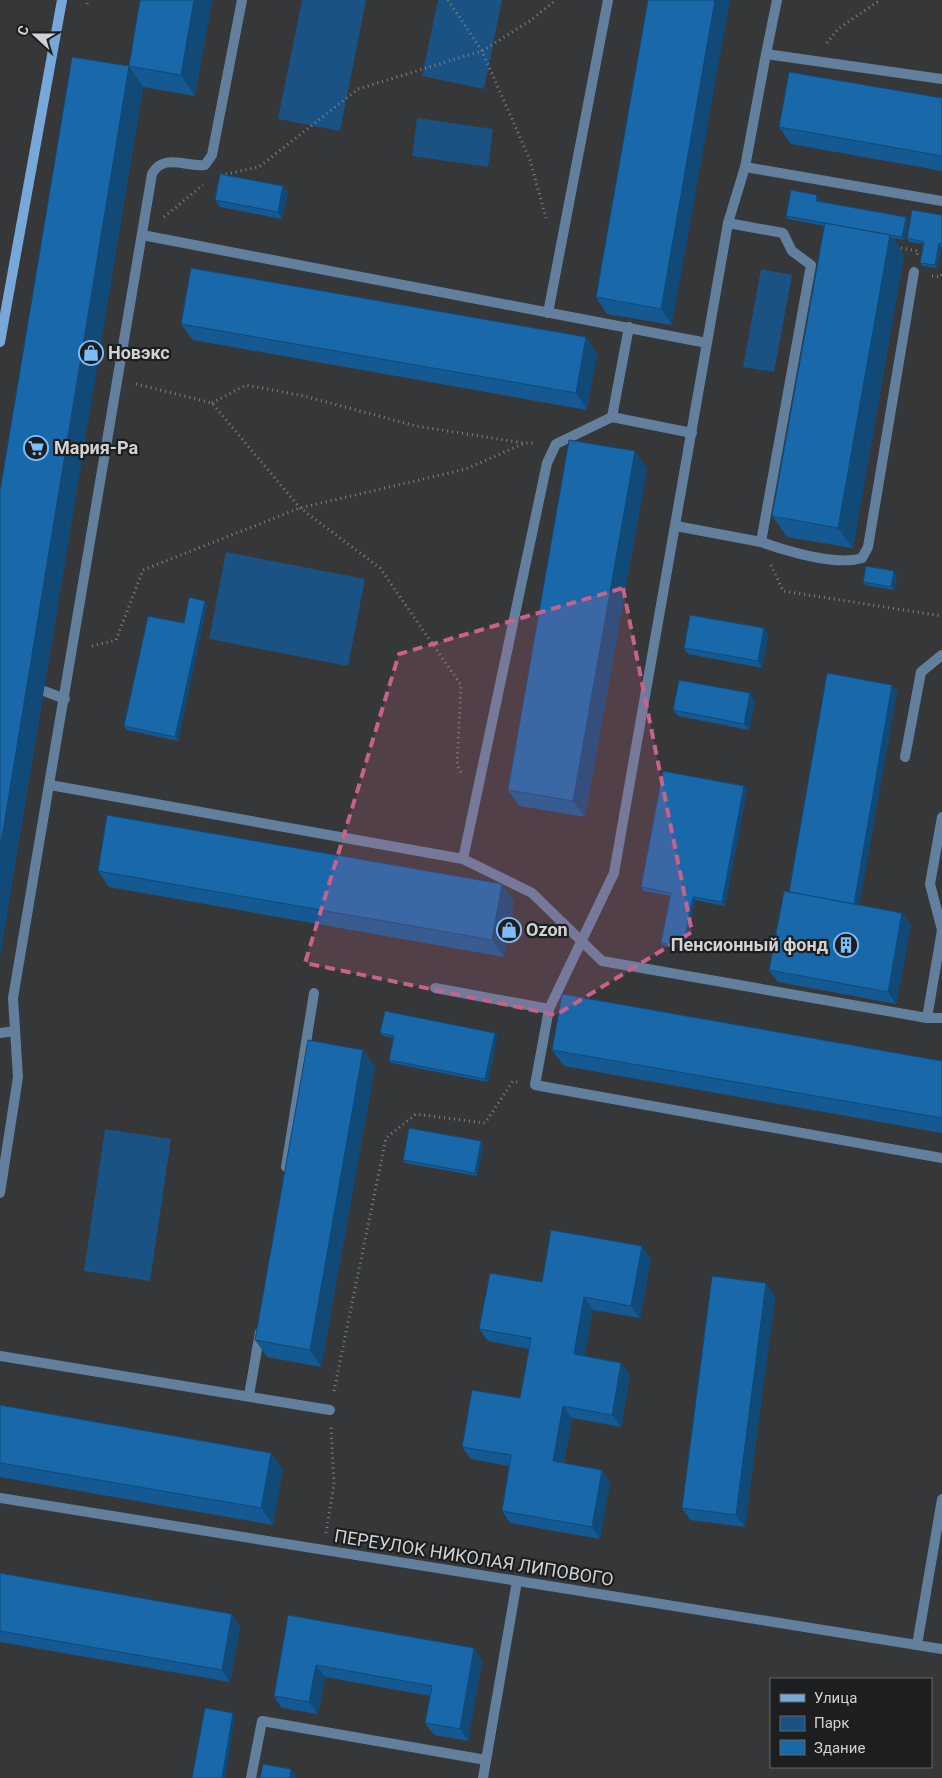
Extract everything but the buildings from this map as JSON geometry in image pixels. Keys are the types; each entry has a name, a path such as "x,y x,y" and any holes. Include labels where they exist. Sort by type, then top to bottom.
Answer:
{"street":[{"path":"0,342 62,0"},
{"path":"0,1193 18,1077 13,998 65,699 152,174 157,166 166,162 196,166 205,165 212,155 242,0"},
{"path":"548,313 608,0"},
{"path":"776,0 745,167 728,223 614,873 580,939 549,1009 535,1085 942,1158"},
{"path":"766,54 942,79"},
{"path":"745,167 942,201"},
{"path":"728,223 783,233 792,251 811,265 761,542"},
{"path":"142,235 707,343"},
{"path":"676,526 761,542 786,550 851,561 862,558 868,547 914,272"},
{"path":"612,417 629,327"},
{"path":"463,858 547,463 556,444 612,417 692,433"},
{"path":"905,757 921,672 942,655"},
{"path":"44,691 65,699"},
{"path":"50,784 463,858 532,893 602,961 927,1018 942,1018"},
{"path":"927,1018 942,930 930,884 942,818"},
{"path":"435,988 549,1009"},
{"path":"284,1180 314,993"},
{"path":"0,1033 15,1031"},
{"path":"250,1395 262,1317"},
{"path":"0,1356 250,1395 330,1410"},
{"name":"ПЕРЕУЛОК НИКОЛАЯ ЛИПОВОГО","path":"0,1498 942,1649"},
{"path":"917,1645 942,1499"},
{"path":"483,1778 517,1581"},
{"path":"251,1778 262,1721 486,1760"}],"path":[{"path":"448,0 482,51 530,160 548,225"},
{"path":"214,176 259,167 358,89 482,51 530,21 556,0"},
{"path":"812,61 838,29 880,0"},
{"path":"142,235 206,182"},
{"path":"891,246 918,251 914,272 940,277 942,274"},
{"path":"118,380 212,403 300,508 380,568 461,686 457,766 476,801"},
{"path":"212,403 246,385 304,396 416,426 525,443 556,444"},
{"path":"73,651 116,640 142,570 300,508 466,470 525,443"},
{"path":"761,542 783,591 942,616"},
{"path":"324,1550 334,1484 330,1410 386,1138 416,1114 485,1123 513,1081 535,1085"}],"highlighted area":[{"path":"623,588 692,932 556,1015 305,963 399,654"}],"green space":[{"path":"302,0 366,0 340,131 278,119"},
{"path":"438,0 502,0 484,89 422,76"},
{"path":"417,118 493,129 488,167 412,156"},
{"path":"761,269 792,275 774,372 743,367"},
{"path":"226,552 365,579 348,666 209,639"},
{"path":"105,1129 171,1139 150,1281 84,1271"}],"place":[{"name":"Новэкс","path":"91,353"},
{"name":"Мария-Ра","path":"36,448"},
{"name":"Ozon","path":"509,930"},
{"name":"Пенсионный фонд","path":"846,945"}]}
